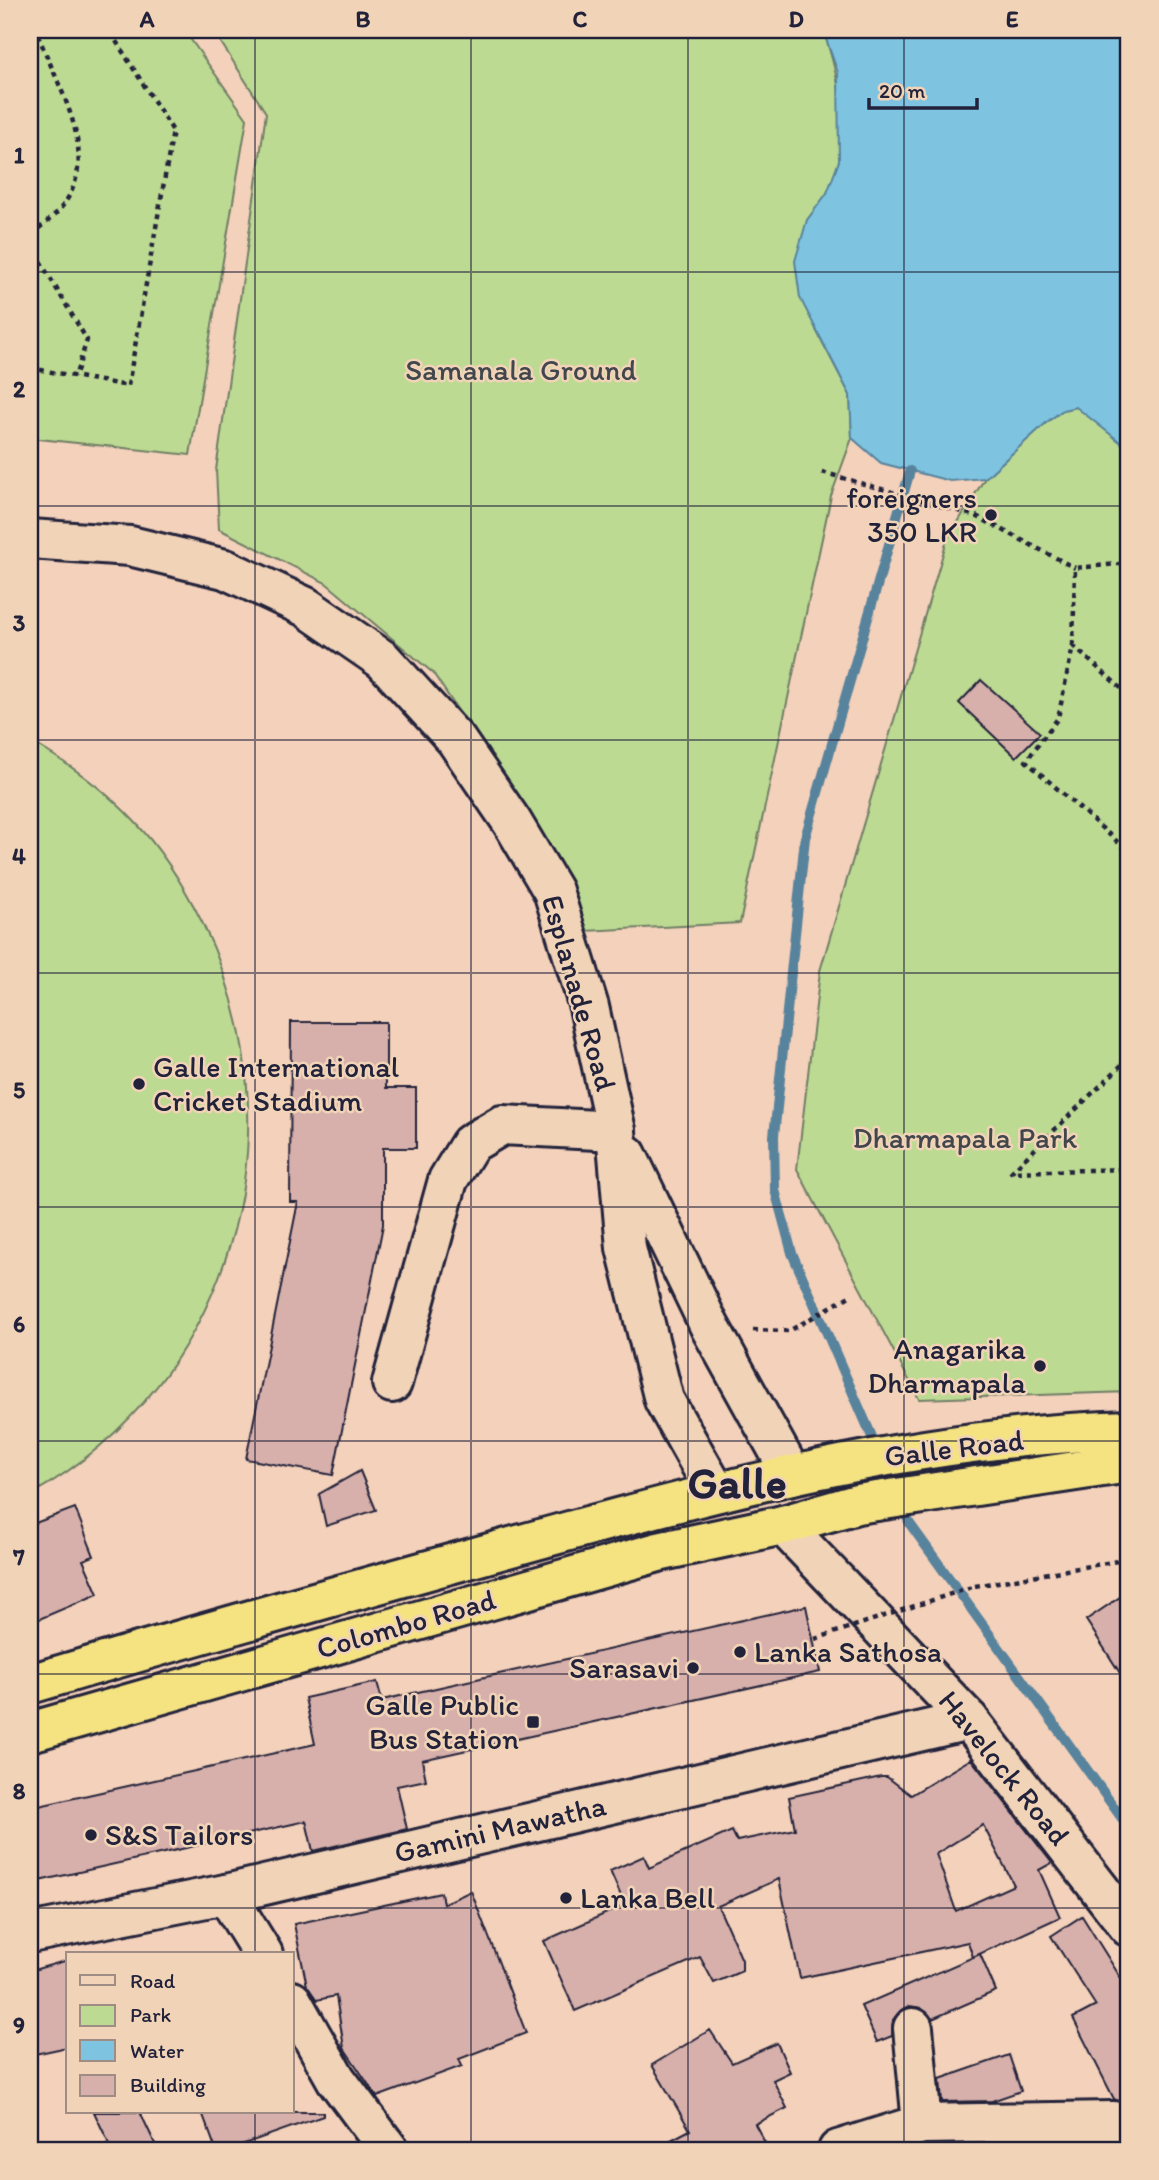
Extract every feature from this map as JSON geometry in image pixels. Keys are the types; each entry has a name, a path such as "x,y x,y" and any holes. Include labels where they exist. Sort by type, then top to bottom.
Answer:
{"highway":[{"name":"Galle Road","path":"786,1476 956,1444 1129,1430"},
{"name":"Galle Road","path":"783,1525 875,1501 1129,1463"},
{"name":"Colombo Road","path":"30,1685 199,1633 716,1492 786,1476"},
{"path":"716,1492 783,1525 786,1476"},
{"name":"Colombo Road","path":"30,1732 658,1552 783,1525"}],"street":[{"name":"Esplanade Road","path":"30,539 130,546 225,569 306,607 383,660 456,740 512,822 553,891 589,1007 616,1131 626,1248 664,1400 716,1492"},
{"path":"392,1382 448,1180 470,1144 502,1125 616,1131"},
{"name":"Esplanade Road","path":"616,1131 710,1327 786,1476"},
{"name":"Havelock Road","path":"783,1525 969,1720 1129,1927"},
{"name":"Gamini Mawatha","path":"30,1933 226,1894 969,1720"},
{"path":"226,1894 262,1952"},
{"path":"294,2005 336,2080 389,2150"},
{"path":"914,2028 922,2124"},
{"path":"838,2150 922,2124 1004,2137 1123,2128"}],"path":[{"path":"30,234 65,206 81,149 74,119 36,30"},
{"path":"30,368 128,386 173,131 110,31"},
{"path":"30,244 87,340 75,377"},
{"path":"822,472 976,516 1075,568 1129,562"},
{"path":"1075,568 1073,646 1058,718 1026,761 1129,852"},
{"path":"1073,646 1129,695"},
{"path":"1129,1058 1011,1172 1129,1169"},
{"path":"789,1331 853,1294"},
{"path":"815,1639 975,1586 1129,1559"}],"green space":[{"path":"30,30 184,30 247,119 190,455 30,438"},
{"name":"Samanala Ground","path":"213,30 823,30 839,90 842,133 835,174 827,193 807,220 816,330 850,395 852,438 831,496 740,923 584,931 510,788 433,673 326,583 219,529 216,470 266,113"},
{"name":"Dharmapala Park","path":"1077,407 1129,449 1129,1392 919,1399 797,1169 820,971 947,540 985,478 1047,422 1063,410"},
{"name":"Galle International Cricket Stadium","path":"30,741 98,787 144,832 172,869 202,922 232,1001 247,1083 246,1164 230,1243 201,1318 157,1386 100,1446 30,1495"}],"water":[{"path":"823,30 1129,30 1129,449 1076,407 1063,410 1047,422 985,478 950,481 881,463 852,438 850,395 800,298 795,261 807,220 827,193 839,161 838,73"}],"building":[{"path":"981,680 1040,733 1016,757 959,703"},
{"path":"291,1022 386,1022 386,1088 416,1088 416,1148 383,1148 383,1225 333,1475 246,1459 298,1202 290,1202"},
{"path":"360,1471 376,1510 326,1526 319,1494"},
{"path":"75,1508 94,1556 83,1560 98,1594 30,1623 30,1525"},
{"path":"1129,1591 1129,1687 1086,1620"},
{"path":"806,1606 820,1672 422,1760 426,1780 397,1786 407,1829 313,1851 306,1821 30,1883 30,1808 315,1744 305,1698 377,1682 382,1700"},
{"path":"971,1759 1052,1863 1039,1870 1060,1917 973,1957 968,1942 800,1978 779,1879 718,1906 742,1960 742,1971 714,1983 700,1957 575,2011 544,1941 625,1905 610,1871 644,1856 649,1868 732,1831 737,1841 795,1829 789,1797 881,1777 887,1777 911,1795","holes":["983,1825 1014,1885 956,1911 936,1854"]},
{"path":"471,1891 526,2033 459,2059 462,2066 377,2097 344,2048 336,1996 317,2000 307,1986 294,1924 441,1893 443,1904"},
{"path":"1082,1916 1129,1991 1129,2106 1114,2099 1073,2018 1096,2006 1051,1936"},
{"path":"980,1954 996,1991 932,2019 921,2008 910,2006 901,2010 893,2020 892,2036 877,2042 861,2006"},
{"path":"66,1961 66,2047 30,2055 30,1971"},
{"path":"710,2030 732,2063 777,2043 790,2072 773,2080 787,2108 755,2124 769,2150 652,2150 690,2130 652,2065"},
{"path":"1009,2055 1021,2091 992,2101 942,2102 940,2079"},
{"path":"323,2112 323,2116 227,2150 216,2150 203,2114"},
{"path":"95,2114 141,2114 158,2150 112,2150"}],"waterway":[{"path":"910,471 805,838 774,1136 775,1190 792,1253 910,1524 1129,1828"}],"place":[{"name":"foreigners 350 LKR","path":"991,515"},
{"name":"Galle International Cricket Stadium","path":"139,1084"},
{"name":"Anagarika Dharmapala","path":"1040,1366"},
{"name":"Lanka Sathosa","path":"740,1652"},
{"name":"Sarasavi","path":"693,1668"},
{"name":"Galle Public Bus Station","path":"533,1722"},
{"name":"S&S Tailors","path":"91,1835"},
{"name":"Lanka Bell","path":"566,1898"}],"district":[{"name":"Galle","path":"737,1483"}]}
